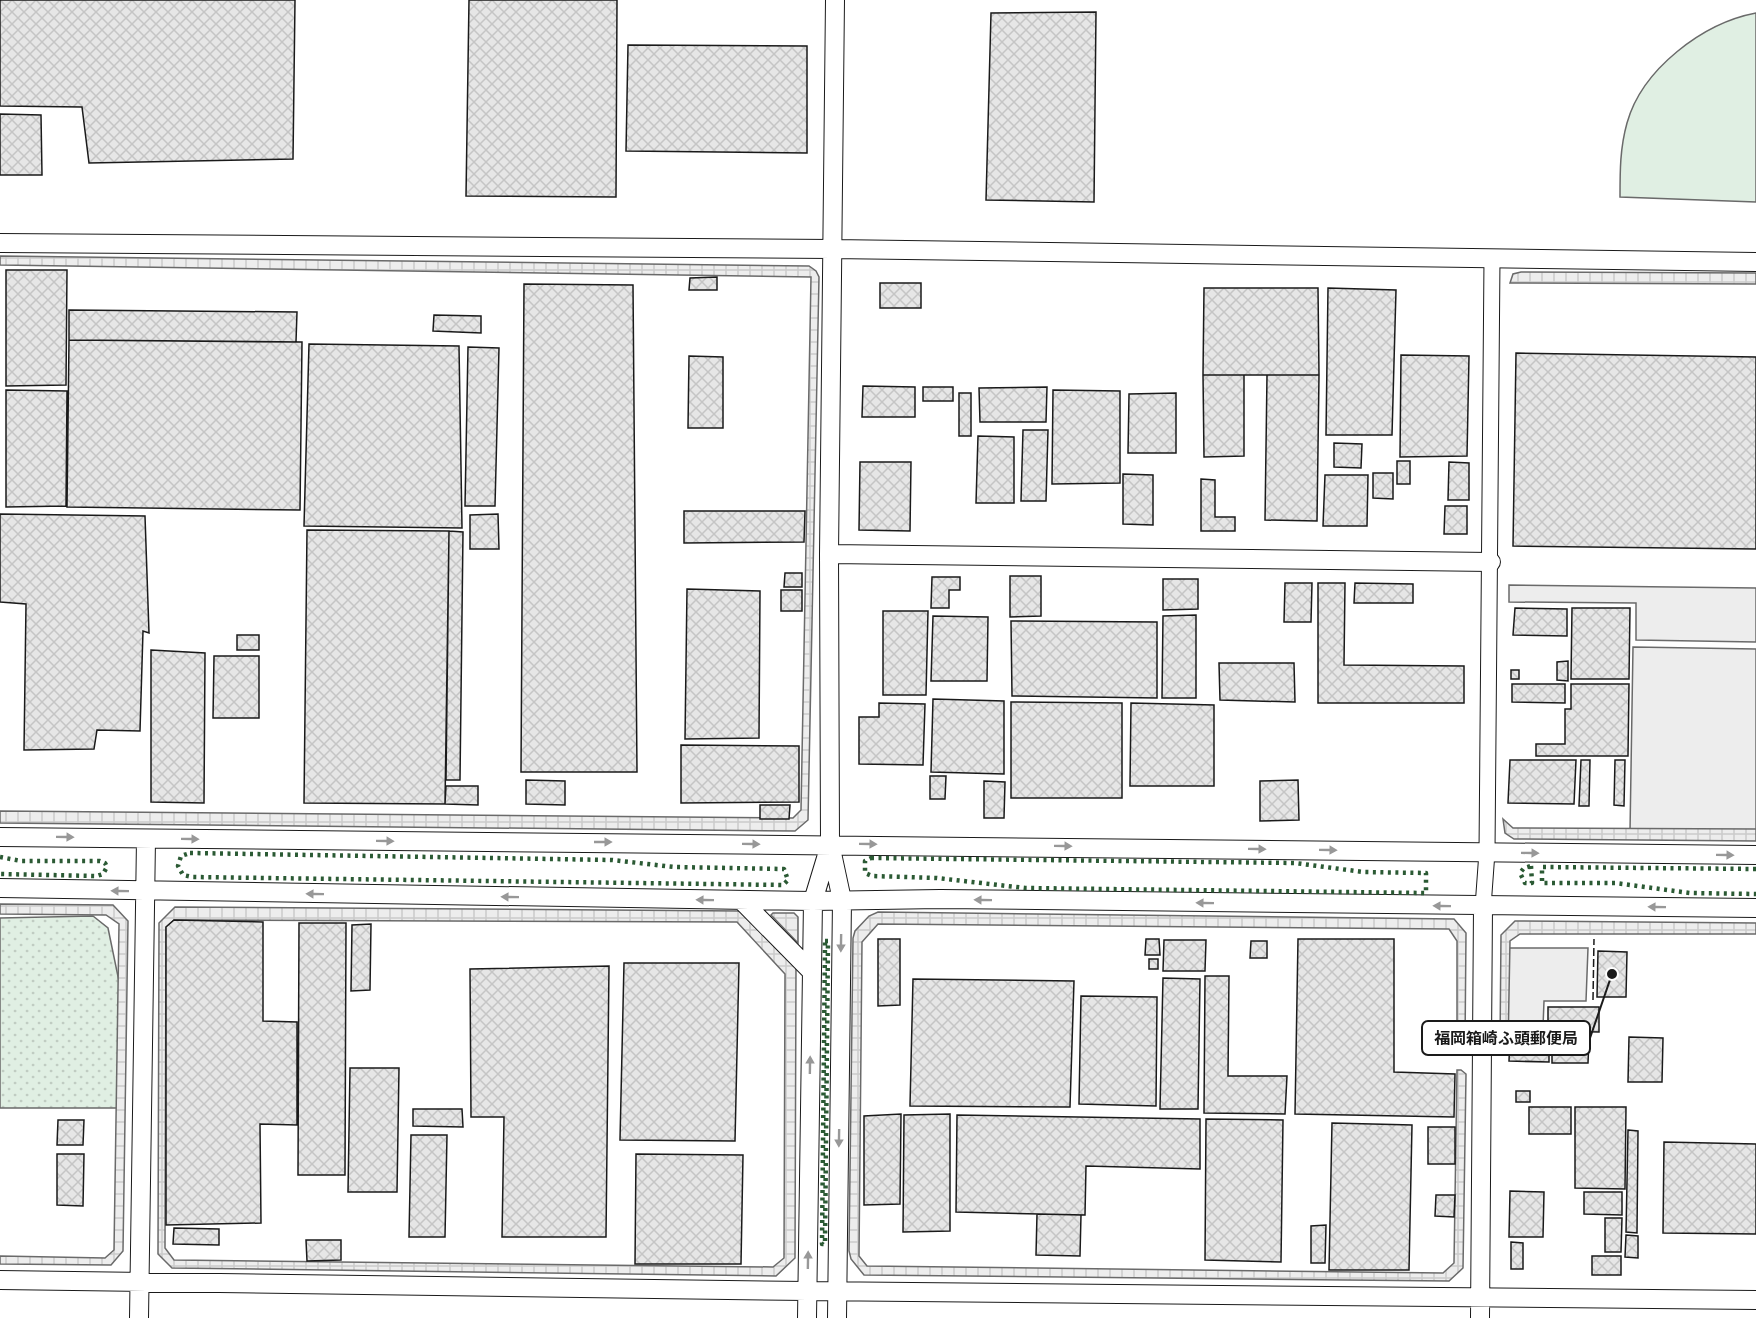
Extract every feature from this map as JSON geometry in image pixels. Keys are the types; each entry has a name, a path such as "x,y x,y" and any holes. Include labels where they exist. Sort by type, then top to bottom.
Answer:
{"street":[{"path":"834,0 830,844 842,900 837,1318"},
{"path":"0,243 832,249 1756,262"},
{"path":"1480,1318 1483,906 1487,852 1491,562 1491,259"},
{"path":"830,555 1491,562"},
{"path":"0,837 1756,855"},
{"path":"139,1318 146,839"},
{"path":"807,1318 813,901 830,844"},
{"path":"0,888 813,901 1756,908"},
{"path":"741,900 812,972"},
{"path":"0,1280 807,1291 1756,1300"}],"green space":[{"path":"1756,13 1756,202 1620,197 1621,160 1627,123 1646,84 1660,67 1696,38 1736,18"},
{"path":"93,916 108,928 121,991 120,1108 0,1108 0,918"}],"shaded area":[{"path":"0,256 809,266 816,271 819,277 808,820 795,831 0,823 0,811 793,818 801,810 811,277 0,265"},
{"path":"1521,272 1756,273 1756,284 1510,283 1513,274"},
{"path":"1509,585 1756,588 1756,642 1636,640 1636,603 1509,602"},
{"path":"1633,647 1756,649 1756,833 1630,832"},
{"path":"1503,819 1513,828 1756,829 1756,841 1514,839 1505,833"},
{"path":"0,904 113,905 128,921 123,1251 111,1265 0,1264 0,1256 105,1258 114,1250 119,924 106,915 0,914"},
{"path":"175,907 741,911 796,966 795,1258 776,1276 172,1268 158,1254 159,923","holes":["174,920 737,922 785,974 784,1258 773,1267 174,1260 165,1248 166,927"]},
{"path":"878,912 1454,919 1466,933 1465,1045 1457,1047 1457,941 1449,929 878,924 862,942 859,1256 867,1266 1443,1273 1454,1263 1457,1070 1461,1070 1466,1074 1463,1268 1449,1281 864,1275 851,1259 849,1251 853,938 855,931 869,916"},
{"path":"773,913 794,913 798,917 798,943 771,915"},
{"path":"1515,921 1756,923 1756,934 1520,934 1510,941 1508,1048 1500,1044 1501,935"},
{"path":"1509,948 1588,948 1586,1001 1544,1001 1543,1027 1507,1027"}],"building":[{"path":"0,0 295,0 293,159 89,163 82,107 0,106"},
{"path":"469,0 617,0 616,197 466,196"},
{"path":"1096,12 1094,202 986,200 991,13"},
{"path":"628,45 807,46 807,153 626,151"},
{"path":"0,114 41,115 42,175 0,175"},
{"path":"6,270 67,270 66,385 6,386"},
{"path":"717,277 717,290 689,290 690,278"},
{"path":"880,283 921,283 921,308 880,308"},
{"path":"524,284 633,285 637,772 521,772"},
{"path":"1204,288 1318,288 1319,375 1203,375"},
{"path":"1328,288 1396,290 1392,435 1326,435"},
{"path":"69,310 297,312 296,342 69,340"},
{"path":"434,315 481,316 481,333 433,331"},
{"path":"69,340 302,342 300,510 67,507"},
{"path":"309,344 459,346 462,528 304,526"},
{"path":"468,347 499,348 495,506 465,506"},
{"path":"1516,353 1756,357 1756,549 1513,546"},
{"path":"1401,355 1469,356 1467,456 1400,457"},
{"path":"689,356 723,357 723,428 688,428"},
{"path":"1203,375 1244,375 1244,456 1204,457"},
{"path":"1267,375 1319,375 1317,521 1265,520"},
{"path":"863,386 915,387 915,417 862,417"},
{"path":"923,387 953,387 953,401 923,401"},
{"path":"1047,387 1046,422 980,422 979,388"},
{"path":"6,390 67,391 66,506 6,507"},
{"path":"1053,390 1120,391 1120,483 1052,484"},
{"path":"959,393 971,393 971,436 959,436"},
{"path":"1176,393 1176,453 1128,453 1129,394"},
{"path":"1023,430 1048,430 1046,501 1021,501"},
{"path":"978,436 1014,437 1014,503 976,503"},
{"path":"1334,443 1362,444 1361,468 1334,467"},
{"path":"1397,461 1410,461 1410,484 1397,484"},
{"path":"860,462 911,462 910,531 859,530"},
{"path":"1449,462 1469,463 1469,500 1448,500"},
{"path":"1373,473 1393,473 1393,499 1373,498"},
{"path":"1123,474 1153,475 1153,525 1123,524"},
{"path":"1325,475 1368,475 1367,526 1323,526"},
{"path":"1201,479 1215,480 1215,517 1235,517 1235,531 1201,531"},
{"path":"1445,506 1467,506 1467,534 1444,534"},
{"path":"684,511 805,511 804,542 684,543"},
{"path":"0,514 145,516 149,633 143,631 140,731 97,730 94,749 24,750 26,604 0,602"},
{"path":"498,514 499,549 470,549 470,515"},
{"path":"307,530 449,531 445,804 304,803"},
{"path":"449,531 463,532 460,780 446,780"},
{"path":"785,573 802,573 802,587 784,587"},
{"path":"1010,576 1041,576 1041,616 1010,617"},
{"path":"932,577 960,577 960,590 949,590 949,608 931,608"},
{"path":"1163,579 1198,579 1198,609 1163,610"},
{"path":"1285,583 1312,583 1311,622 1284,622"},
{"path":"1318,583 1345,583 1344,665 1464,666 1464,703 1318,703"},
{"path":"1355,583 1413,584 1413,603 1354,603"},
{"path":"687,589 760,591 759,738 685,739"},
{"path":"781,590 802,590 802,611 781,611"},
{"path":"1515,608 1567,609 1567,636 1513,635"},
{"path":"1572,608 1630,608 1629,679 1571,679"},
{"path":"883,611 928,611 926,695 883,695"},
{"path":"1196,615 1196,698 1162,698 1163,616"},
{"path":"933,616 988,617 987,681 931,681"},
{"path":"1011,621 1157,622 1157,698 1012,696"},
{"path":"237,635 259,635 259,650 237,650"},
{"path":"151,650 205,653 204,803 151,802"},
{"path":"214,656 259,656 259,718 213,718"},
{"path":"1568,661 1568,681 1557,680 1557,662"},
{"path":"1219,663 1294,663 1295,702 1220,700"},
{"path":"1511,670 1519,670 1519,679 1511,679"},
{"path":"1512,684 1565,684 1565,703 1512,702"},
{"path":"1571,684 1629,684 1628,756 1536,756 1536,744 1565,744 1565,709 1571,709"},
{"path":"933,699 1004,701 1004,774 931,772"},
{"path":"1011,702 1122,703 1122,798 1011,798"},
{"path":"879,703 925,704 923,765 859,764 859,717 879,717"},
{"path":"1131,703 1214,705 1214,786 1130,786"},
{"path":"681,745 799,746 799,802 681,803"},
{"path":"1510,760 1576,760 1574,804 1508,803"},
{"path":"1581,760 1590,760 1589,806 1579,806"},
{"path":"1615,760 1625,760 1624,806 1614,805"},
{"path":"930,776 946,776 945,799 930,799"},
{"path":"526,780 565,781 565,805 526,804"},
{"path":"1298,780 1299,820 1260,821 1260,781"},
{"path":"984,781 1005,782 1004,818 984,818"},
{"path":"446,786 478,786 478,805 445,804"},
{"path":"760,805 790,805 789,819 760,819"},
{"path":"174,920 263,922 263,1021 297,1022 297,1125 260,1124 261,1223 166,1225 166,927"},
{"path":"299,923 346,923 345,1175 298,1175"},
{"path":"371,924 370,990 351,991 352,925"},
{"path":"878,939 900,939 900,1005 878,1006"},
{"path":"1146,939 1159,939 1160,955 1145,955"},
{"path":"1298,939 1394,939 1394,1072 1455,1074 1454,1117 1295,1114"},
{"path":"1164,940 1206,940 1205,971 1163,971"},
{"path":"1251,941 1267,941 1267,958 1250,958"},
{"path":"1598,951 1627,952 1626,997 1597,997"},
{"path":"1149,959 1158,959 1158,969 1149,969"},
{"path":"624,963 739,963 735,1141 620,1140"},
{"path":"609,966 606,1237 502,1237 504,1117 471,1117 470,969"},
{"path":"1205,976 1229,976 1228,1076 1287,1076 1285,1114 1204,1113"},
{"path":"1163,978 1200,979 1198,1109 1160,1109"},
{"path":"913,979 1074,981 1070,1107 910,1106"},
{"path":"1081,996 1157,997 1156,1106 1079,1104"},
{"path":"1548,1007 1599,1007 1599,1032 1548,1031"},
{"path":"1510,1036 1549,1037 1549,1062 1509,1061"},
{"path":"1629,1037 1663,1038 1662,1082 1628,1082"},
{"path":"1552,1038 1589,1039 1588,1063 1552,1063"},
{"path":"350,1068 399,1068 397,1192 348,1192"},
{"path":"1516,1091 1530,1091 1530,1102 1516,1102"},
{"path":"1529,1107 1571,1107 1571,1134 1529,1134"},
{"path":"1575,1107 1626,1107 1625,1189 1575,1188"},
{"path":"413,1109 462,1109 463,1127 413,1126"},
{"path":"901,1114 900,1204 864,1205 864,1116"},
{"path":"950,1114 950,1231 903,1232 904,1115"},
{"path":"957,1115 1200,1119 1200,1169 1086,1166 1085,1215 956,1212"},
{"path":"1206,1119 1283,1120 1281,1262 1205,1260"},
{"path":"58,1120 84,1120 83,1145 57,1145"},
{"path":"1332,1123 1412,1125 1409,1270 1329,1270"},
{"path":"1428,1127 1455,1127 1455,1164 1428,1164"},
{"path":"1628,1130 1638,1131 1637,1233 1626,1232"},
{"path":"411,1135 447,1135 445,1237 409,1237"},
{"path":"1664,1142 1756,1144 1756,1234 1663,1233"},
{"path":"57,1154 84,1154 83,1206 57,1205"},
{"path":"636,1154 743,1155 741,1264 635,1264"},
{"path":"1510,1191 1544,1192 1543,1237 1509,1237"},
{"path":"1584,1192 1622,1192 1622,1215 1584,1214"},
{"path":"1436,1195 1455,1195 1454,1217 1435,1216"},
{"path":"1037,1214 1081,1215 1080,1256 1036,1255"},
{"path":"1605,1218 1622,1218 1621,1252 1605,1252"},
{"path":"1326,1225 1325,1263 1311,1263 1311,1226"},
{"path":"174,1228 219,1229 219,1245 173,1244"},
{"path":"1626,1235 1638,1236 1638,1258 1625,1257"},
{"path":"306,1240 341,1240 341,1260 307,1261"},
{"path":"1511,1242 1523,1243 1523,1269 1511,1269"},
{"path":"1592,1256 1621,1256 1621,1275 1592,1275"}],"hedge":[{"path":"190,853 612,860 674,867 784,869 788,880 783,885 192,877 183,875 178,866 181,856 190,853"},
{"path":"0,857 21,861 100,861 107,867 103,874 97,876 0,874"},
{"path":"871,858 1295,863 1363,872 1426,873 1426,893 1025,888 937,878 872,876 865,873 865,861 871,858"},
{"path":"1531,866 1532,883 1525,883 1520,873 1524,868 1531,866"},
{"path":"1756,869 1542,867 1542,883 1615,883 1690,893 1756,894"},
{"path":"825,941 828,941 825,1244 822,1244 825,941"}],"fence":[{"path":"1593,1000 1594,939"}],"place":[{"name":"福岡箱崎ふ頭郵便局","path":"1612,974"}]}
